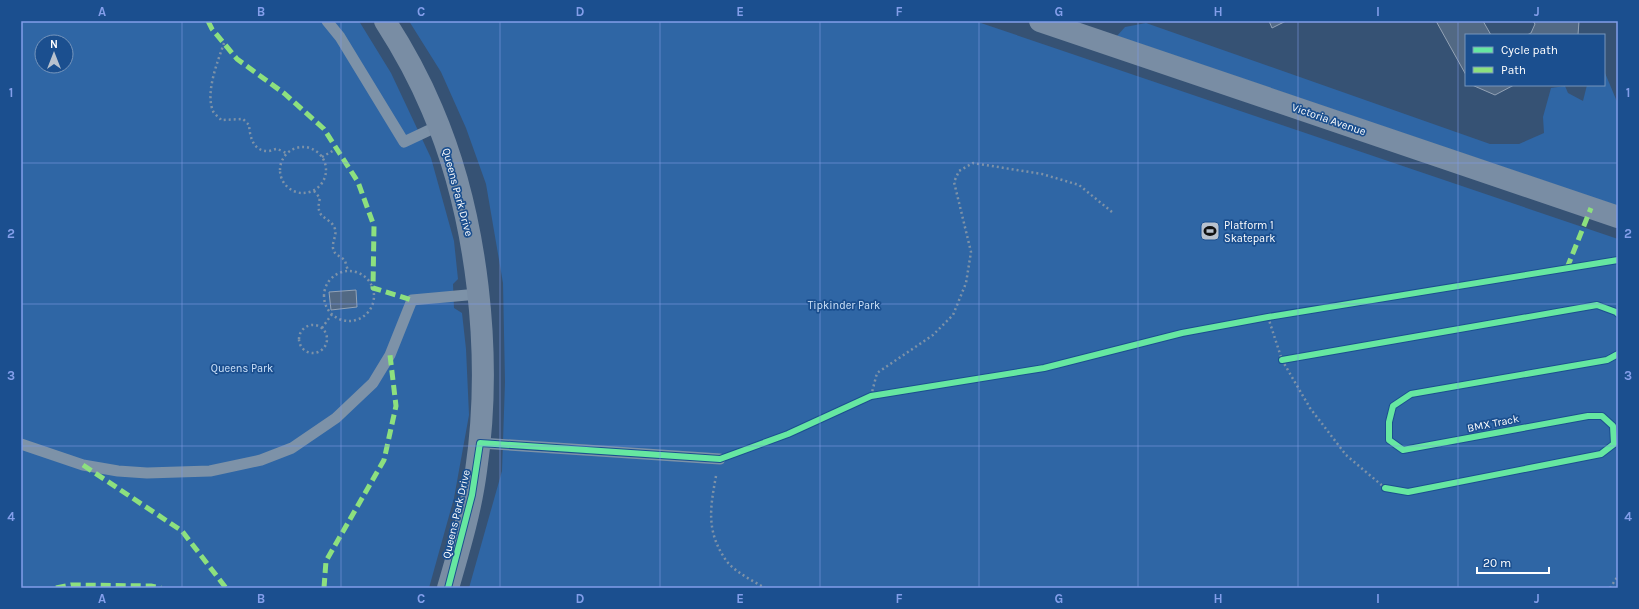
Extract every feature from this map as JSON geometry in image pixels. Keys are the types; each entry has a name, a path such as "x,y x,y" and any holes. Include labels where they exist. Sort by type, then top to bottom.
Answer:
{"street":[{"name":"Queens Park Drive","path":"385,21 407,56 438,126 461,194 470,238 478,294 484,375 480,443 472,495 448,588"},
{"name":"Victoria Avenue","path":"1040,21 1618,217"}],"lane":[{"path":"327,21 340,37 404,142 438,126"},
{"path":"21,444 83,465 118,471 147,473 210,471 260,460 292,448 336,418 372,383 390,355 412,300 478,294"},
{"path":"480,443 720,458"}],"path":[{"path":"224,43 212,80 210,100 213,112 222,120 243,120 249,125 250,137 255,146 262,151 277,149 286,153"},
{"path":"301,147 316,151 322,156 326,164 325,176 320,187 307,193 299,193 286,187 280,174 280,166 286,153 301,147"},
{"path":"322,156 336,149"},
{"path":"871,396 877,373 934,335 953,315 966,283 971,252 954,182 959,171 973,162 1042,174 1079,185 1112,212"},
{"path":"314,191 320,198 318,206 322,217 331,223 335,230 333,247 336,254 344,260 348,270"},
{"path":"765,588 743,575 728,563 715,543 710,524 711,502 720,458 788,434 871,396 1044,368 1182,333 1268,317 1618,260"},
{"path":"348,270 356,271 369,280 373,288 373,304 363,317 347,321 332,314 324,299 324,291 332,276 348,270"},
{"path":"322,328 332,314"},
{"path":"1268,317 1282,360 1310,408 1346,455 1385,488 1393,490"},
{"path":"309,325 322,328 327,336 326,345 319,352 309,352 305,350 299,339 302,330 309,325"},
{"path":"1282,360 1290,359"},
{"path":"1610,588 1618,576"}],"green space":[{"name":"Queens Park","path":"21,21 359,21 391,73 431,158 454,241 458,279 453,284 454,308 462,313 466,349 469,415 454,498 429,588 21,588"},
{"name":"Tipkinder Park","path":"409,21 975,21 1618,239 1618,588 469,588 502,471 505,382 503,283 486,184 466,128 441,72"},
{"path":"1146,23 1490,144 1519,144 1544,133 1543,117 1551,88 1565,86 1568,93 1583,101 1587,86 1605,86 1605,73 1618,104 1618,206 1117,36 1125,27"}],"building":[{"path":"1269,21 1286,21 1272,28"},
{"path":"1436,21 1483,21 1490,34 1465,34 1465,73"},
{"path":"1533,21 1579,21 1578,34 1529,34 1531,33 1535,24"},
{"path":"1474,86 1512,86 1495,95"},
{"path":"356,290 357,307 331,310 329,292"}],"marked path":[{"path":"208,21 212,29 237,59 285,94 324,129 358,182 374,226 373,288 412,300"},
{"path":"1567,268 1591,208"},
{"path":"324,588 326,561 384,460 396,406 390,355"},
{"path":"83,465 182,531 226,588"},
{"path":"56,588 71,585 151,586 161,588"}],"cycle path":[{"path":"448,588 472,495 480,443 720,459 788,434 871,396 1044,368 1182,333 1268,317 1618,260"},
{"path":"1282,360 1597,305 1618,314"},
{"name":"BMX Track","path":"1385,488 1408,492 1601,454 1614,444 1613,426 1602,416 1588,416 1403,450 1389,440 1389,422 1393,406 1411,394 1607,360 1618,354"}],"place":[{"name":"Platform 1 Skatepark","path":"1210,231"}]}
